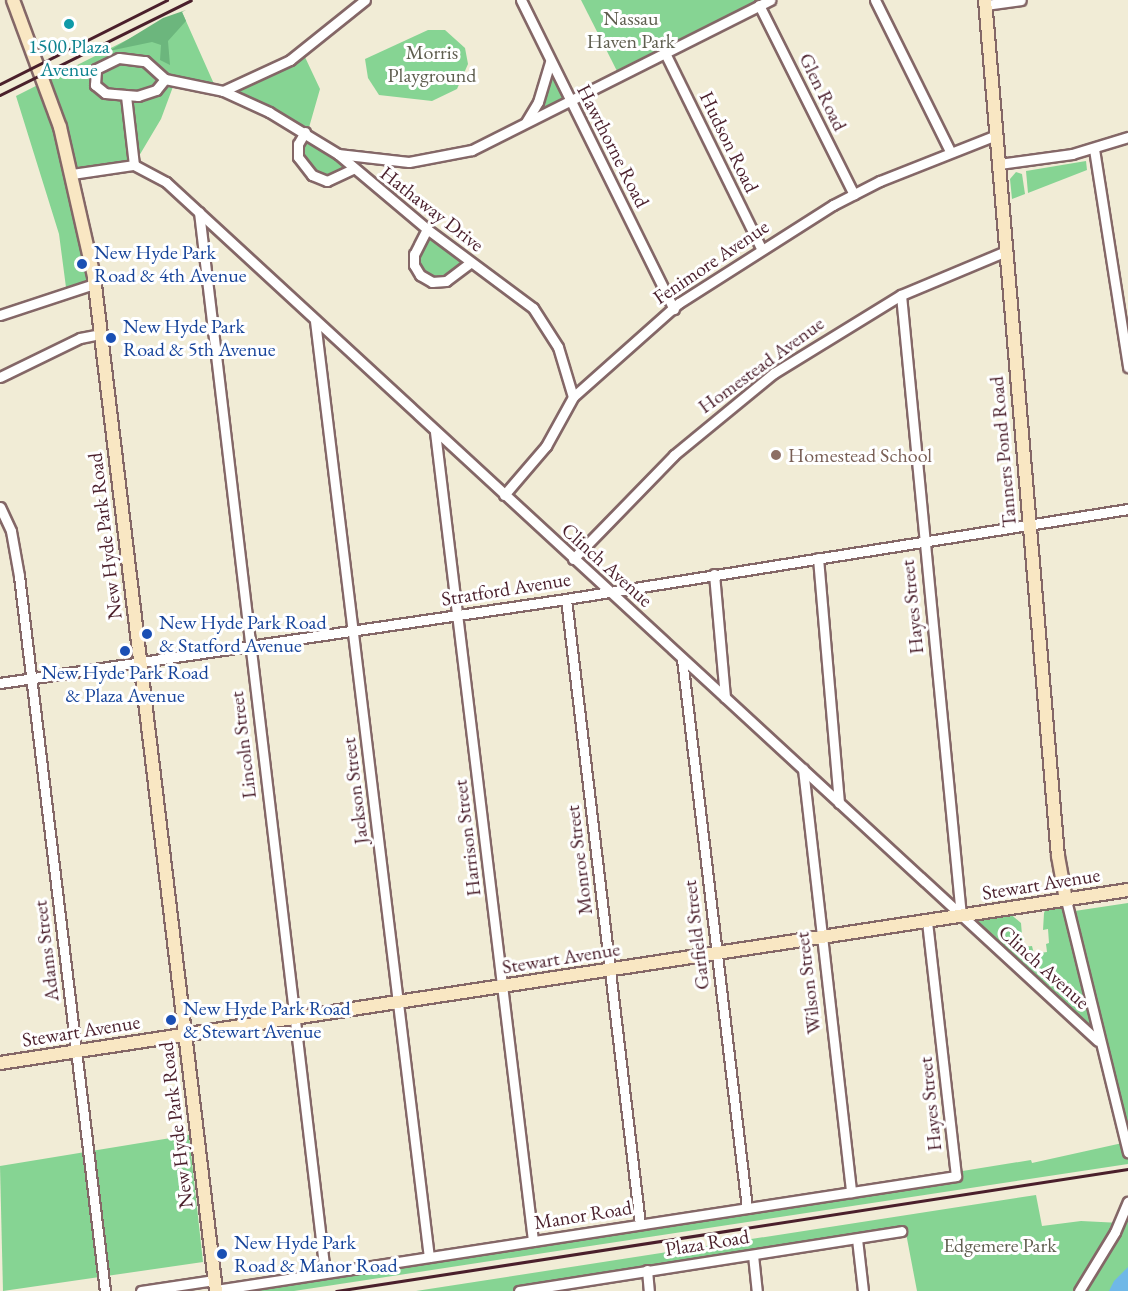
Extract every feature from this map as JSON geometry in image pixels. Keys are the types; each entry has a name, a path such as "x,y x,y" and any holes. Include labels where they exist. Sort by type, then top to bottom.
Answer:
{"main road":[{"name":"New Hyde Park Road","path":"13,0 46,84 72,174 94,284 215,1287"},
{"name":"Tanners Pond Road","path":"986,3 1058,856 1066,900"},
{"name":"Stewart Avenue","path":"0,1063 1128,890"}],"street":[{"path":"223,91 290,60 365,0"},
{"name":"Hawthorne Road","path":"521,0 674,309"},
{"path":"338,154 394,161 431,160 472,150 770,0"},
{"path":"875,0 950,151"},
{"path":"986,3 1020,0"},
{"name":"Glen Road","path":"759,5 854,195"},
{"name":"Hudson Road","path":"665,53 761,248"},
{"path":"119,58 139,59 152,64 165,79 156,90 126,96 105,93 98,88 94,77 100,65 119,58"},
{"path":"524,124 538,102 550,62"},
{"name":"Hathaway Drive","path":"165,79 223,91 305,132 338,154 353,169 470,263 522,299 545,323 558,347 573,397"},
{"path":"72,174 134,165 126,96"},
{"path":"305,132 298,144 298,157 312,175 327,181 353,169"},
{"name":"Fenimore Avenue","path":"504,495 546,446 573,397 674,309 761,248 854,195 950,151 996,135"},
{"path":"999,164 1094,149 1128,137"},
{"path":"1094,149 1128,367"},
{"name":"Clinch Avenue","path":"134,165 153,172 200,212 435,432 1098,1041"},
{"name":"Lincoln Street","path":"200,212 249,646 325,1273"},
{"path":"427,229 414,254 414,265 420,275 432,282 446,281 470,263"},
{"name":"Homestead Avenue","path":"573,559 674,455 725,410 823,341 901,295 1006,250"},
{"path":"0,315 94,284"},
{"name":"Hayes Street","path":"901,295 923,542 961,916"},
{"name":"Jackson Street","path":"315,321 429,1257"},
{"path":"0,377 80,338 100,334"},
{"name":"Harrison Street","path":"435,432 533,1240"},
{"name":"Adams Street","path":"0,507 11,531 31,678 105,1291"},
{"name":"Stratford Avenue","path":"0,683 566,599 609,590 1128,509"},
{"path":"818,558 839,802"},
{"path":"714,574 725,698"},
{"name":"Monroe Street","path":"566,599 640,1224"},
{"name":"Garfield Street","path":"682,659 747,1208"},
{"name":"Wilson Street","path":"803,769 851,1192"},
{"path":"1066,900 1098,1041 1128,1152"},
{"name":"Hayes Street","path":"927,921 956,1176"},
{"name":"Manor Road","path":"141,1291 215,1287 325,1273 956,1176"},
{"path":"1079,1291 1115,1232 1128,1202"},
{"name":"Plaza Road","path":"519,1291 901,1231"},
{"path":"856,1239 863,1291"},
{"path":"753,1255 758,1291"},
{"path":"647,1270 649,1291"}],"green space":[{"name":"Nassau Haven Park","path":"581,0 759,0 618,73"},
{"path":"186,10 182,12 186,21 168,41 170,65 160,60 161,45 152,42 109,51 163,18"},
{"path":"182,12 218,93 174,84 161,119 139,156 140,161 77,176 98,285 67,295 59,234 16,96"},
{"name":"Morris Playground","path":"428,30 445,30 465,48 468,64 457,89 432,101 379,95 368,78 365,59"},
{"path":"304,55 320,89 308,131 227,90 275,72"},
{"path":"551,71 566,99 530,120 540,106"},
{"path":"305,134 351,169 328,180 304,167 300,144"},
{"path":"1086,161 1087,170 1028,193 1026,171"},
{"path":"1016,172 1022,174 1025,194 1012,199 1010,179"},
{"path":"428,233 467,264 445,279 433,280 422,274 416,263 417,246"},
{"path":"1065,903 1068,912 1128,903 1128,1164 294,1291 219,1291 1031,1160 1032,1163 1127,1142 1099,1040 967,918 1008,912 1021,923 1023,947 1032,946 1034,954 1047,952 1048,929 1043,930 1044,913 1047,906"},
{"path":"189,1135 203,1262 3,1291 0,1166"},
{"name":"Edgemere Park","path":"1036,1195 1042,1226 1081,1221 1121,1223 1128,1211 1128,1291 917,1291 905,1228 521,1291 416,1291"}],"water":[{"path":"1128,1267 1128,1291 1109,1291 1114,1281"}],"railway":[{"path":"0,84 167,0"},
{"path":"0,95 191,0"},
{"path":"336,1291 1128,1169"}],"place":[{"name":"1500 Plaza Avenue","path":"69,24"},
{"name":"New Hyde Park Road & 4th Avenue","path":"82,264"},
{"name":"New Hyde Park Road & 5th Avenue","path":"111,338"},
{"name":"Homestead School","path":"776,455"},
{"name":"New Hyde Park Road & Statford Avenue","path":"147,634"},
{"name":"New Hyde Park Road & Plaza Avenue","path":"125,651"},
{"name":"New Hyde Park Road & Stewart Avenue","path":"171,1020"},
{"name":"New Hyde Park Road & Manor Road","path":"222,1254"}]}
